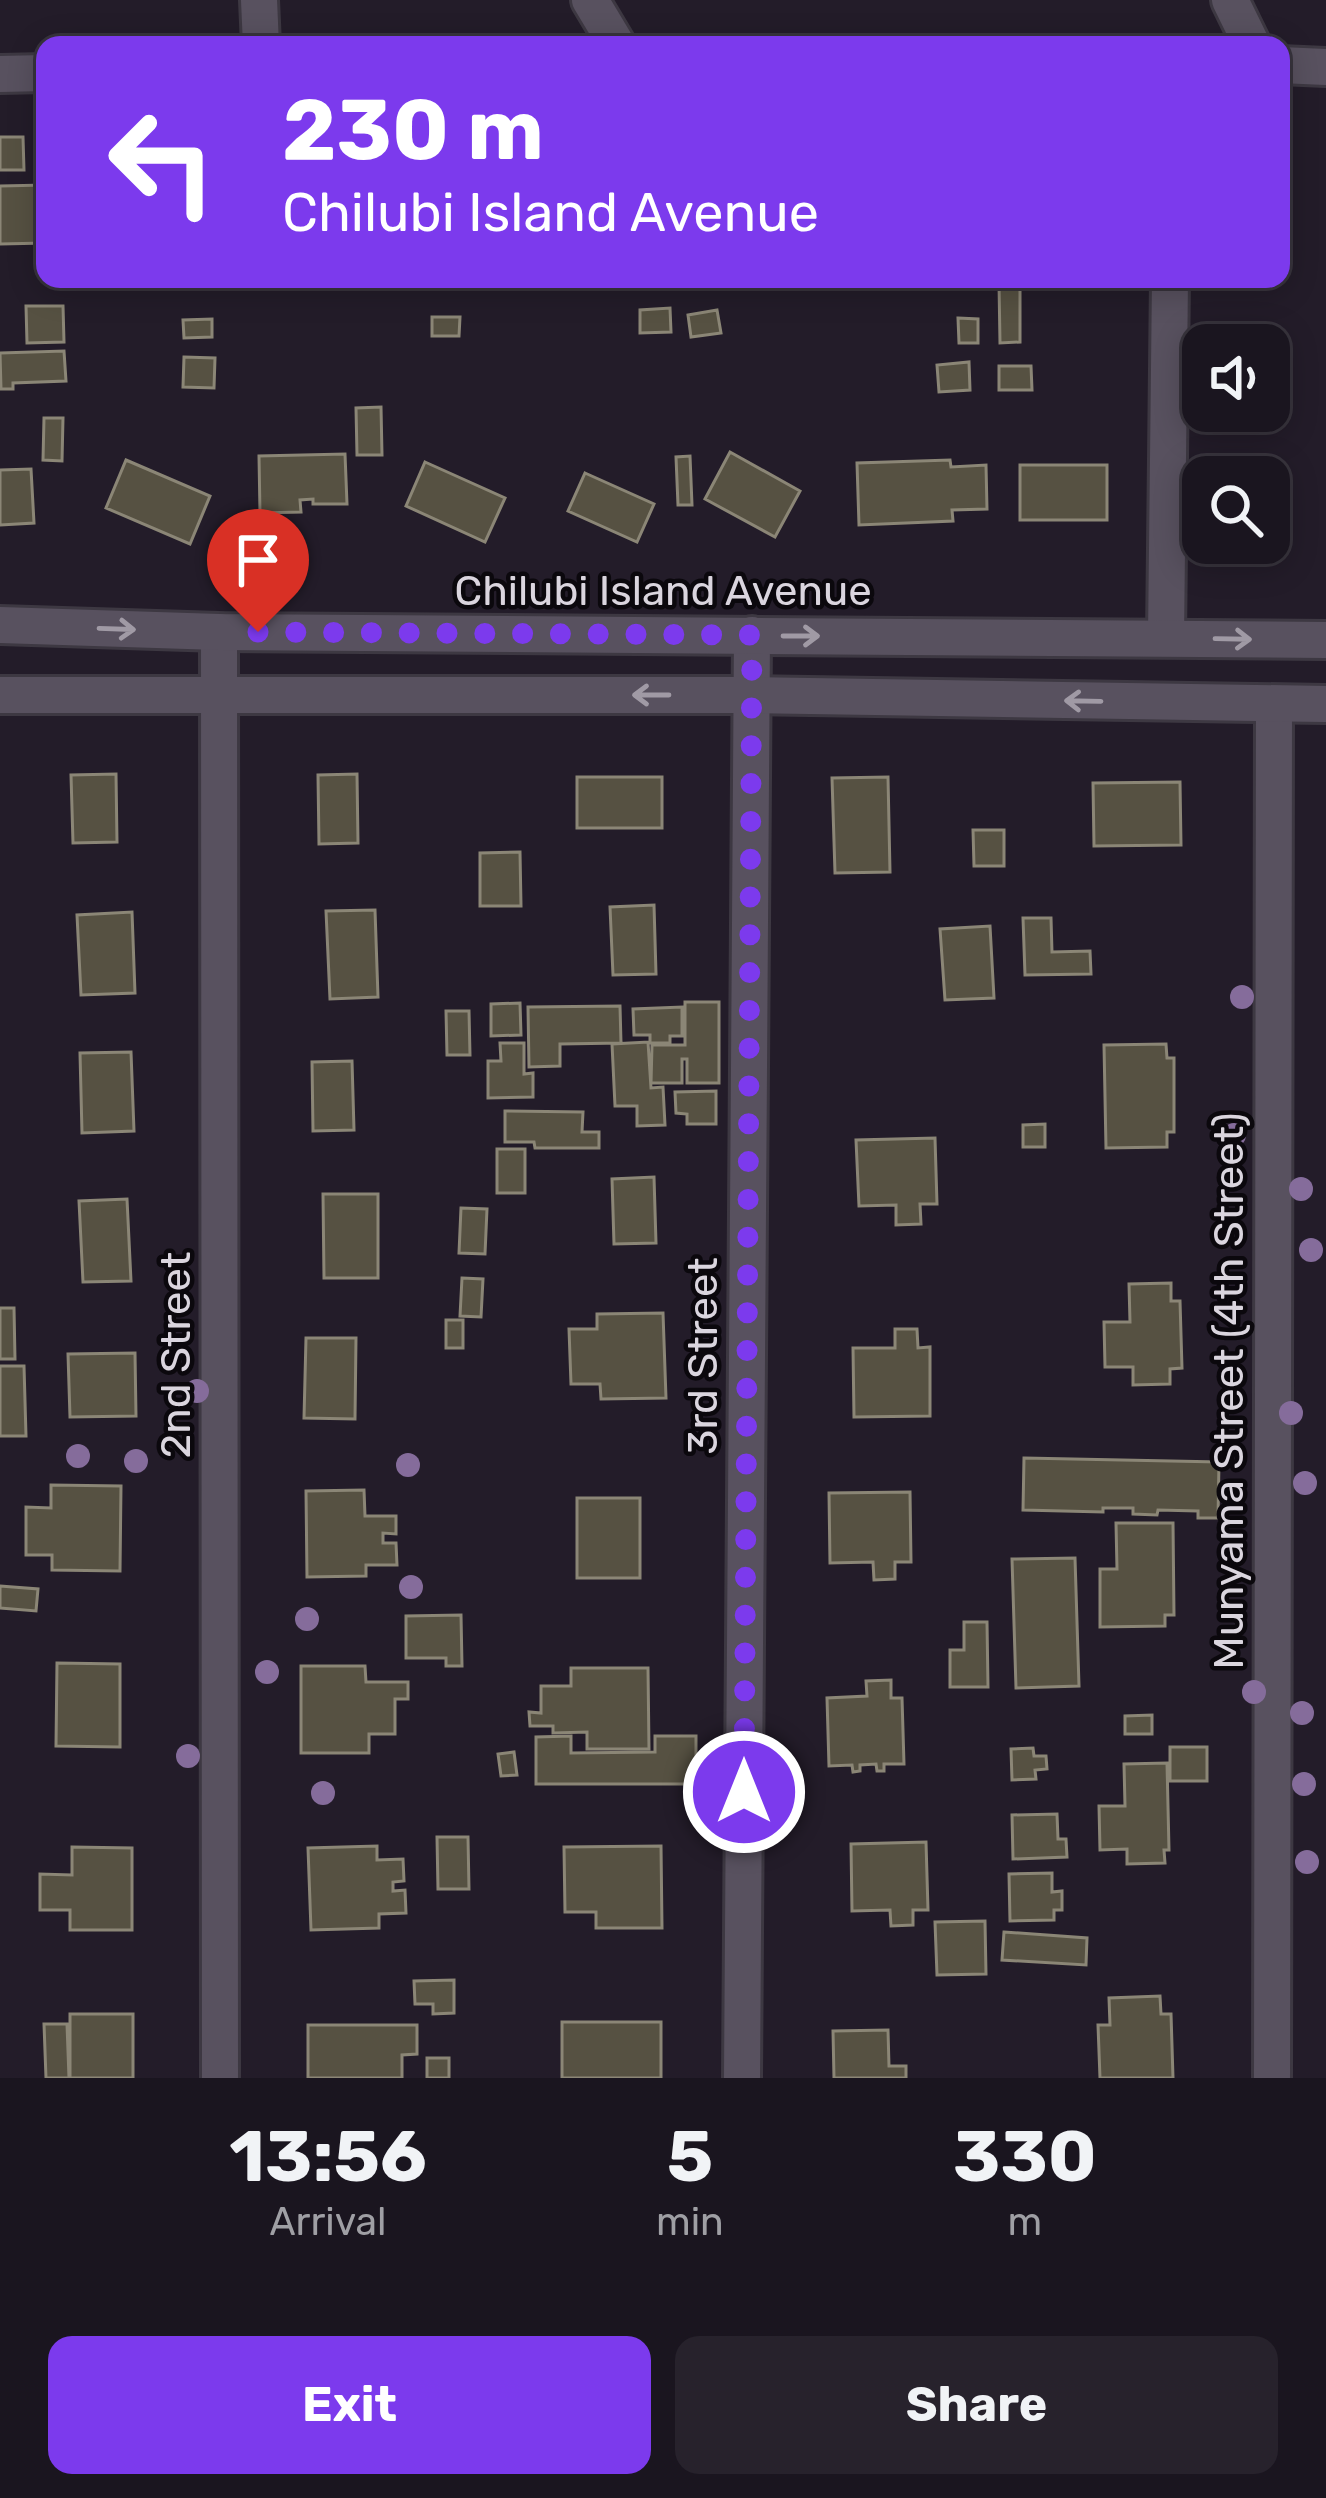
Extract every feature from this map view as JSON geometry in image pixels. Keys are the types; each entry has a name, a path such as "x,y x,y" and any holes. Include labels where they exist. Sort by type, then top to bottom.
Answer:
{"street":[{"path":"259,0 261,36"},
{"path":"590,0 612,36"},
{"path":"1230,0 1248,36"},
{"path":"1290,65 1326,67"},
{"path":"0,74 36,73"},
{"path":"1166,638 1170,288"},
{"name":"Chilubi Island Avenue","path":"0,625 219,632 1326,640"},
{"name":"2nd Street","path":"219,632 220,2078"},
{"name":"3rd Street","path":"742,2078 752,635"},
{"path":"0,695 751,694 1326,704"},
{"name":"Munyama Street (4th Street)","path":"1272,2078 1274,704"}],"building":[{"path":"0,137 23,137 24,170 0,170"},
{"path":"36,185 36,243 0,244 0,186"},
{"path":"999,288 1020,288 1020,342 1000,343"},
{"path":"26,306 63,306 64,342 27,343"},
{"path":"670,308 671,332 640,333 640,310"},
{"path":"717,310 721,333 691,337 688,315"},
{"path":"432,317 460,317 459,336 432,336"},
{"path":"958,318 978,319 978,343 959,343"},
{"path":"212,319 212,337 184,338 183,320"},
{"path":"64,351 66,381 13,383 13,389 1,389 0,353"},
{"path":"184,357 215,358 214,388 183,387"},
{"path":"969,362 970,390 939,392 937,365"},
{"path":"999,366 1031,366 1032,390 999,390"},
{"path":"381,407 382,455 357,455 356,408"},
{"path":"44,418 63,418 62,461 43,460"},
{"path":"730,452 800,491 775,537 705,499"},
{"path":"345,454 347,504 300,500 301,512 260,513 259,456"},
{"path":"690,456 692,505 678,505 676,457"},
{"path":"126,460 210,496 190,544 106,508"},
{"path":"950,460 951,467 986,465 987,509 952,510 953,521 859,525 857,463"},
{"path":"425,462 505,498 485,542 406,506"},
{"path":"1020,465 1107,465 1107,520 1020,520"},
{"path":"31,469 34,523 0,525 0,470"},
{"path":"585,473 654,504 637,542 568,511"},
{"path":"116,774 117,842 73,843 71,775"},
{"path":"357,774 358,843 319,844 318,775"},
{"path":"577,777 662,777 662,828 577,828"},
{"path":"888,777 890,872 835,873 832,778"},
{"path":"1180,782 1181,845 1094,846 1093,783"},
{"path":"973,830 1004,830 1004,866 974,866"},
{"path":"520,852 521,906 480,906 480,853"},
{"path":"654,905 656,974 613,975 610,907"},
{"path":"375,910 378,997 330,999 326,911"},
{"path":"132,912 135,993 81,995 77,915"},
{"path":"1023,918 1051,918 1052,952 1090,951 1091,974 1025,975"},
{"path":"990,926 994,998 945,1000 940,929"},
{"path":"685,1002 719,1002 719,1083 687,1083 687,1059 682,1059 682,1083 651,1083 652,1045 685,1045"},
{"path":"520,1003 521,1035 491,1036 491,1004"},
{"path":"620,1006 621,1043 560,1044 560,1066 529,1067 528,1007"},
{"path":"682,1007 682,1036 670,1036 670,1043 650,1043 650,1035 634,1035 633,1009"},
{"path":"446,1011 469,1011 470,1055 447,1055"},
{"path":"648,1042 651,1088 663,1087 665,1125 637,1126 637,1106 615,1106 612,1044"},
{"path":"500,1043 524,1043 524,1074 533,1073 533,1097 488,1098 488,1061 501,1061"},
{"path":"1166,1044 1167,1058 1174,1058 1174,1132 1167,1132 1167,1147 1106,1148 1104,1045"},
{"path":"131,1052 134,1131 82,1133 80,1053"},
{"path":"352,1061 354,1130 313,1131 312,1062"},
{"path":"716,1091 716,1124 687,1124 687,1114 676,1113 675,1092"},
{"path":"505,1111 583,1112 582,1132 599,1132 599,1148 535,1148 534,1142 505,1142"},
{"path":"1045,1124 1045,1147 1023,1147 1023,1125"},
{"path":"935,1138 937,1204 920,1204 921,1224 896,1225 896,1205 859,1206 856,1140"},
{"path":"497,1149 525,1149 525,1193 497,1193"},
{"path":"654,1177 656,1243 614,1244 612,1179"},
{"path":"323,1194 378,1194 378,1278 324,1278"},
{"path":"127,1199 131,1281 83,1282 79,1201"},
{"path":"461,1208 487,1209 485,1254 459,1253"},
{"path":"462,1278 483,1279 481,1317 460,1316"},
{"path":"1171,1283 1171,1301 1180,1301 1182,1368 1170,1369 1170,1384 1133,1385 1133,1367 1105,1367 1104,1322 1130,1322 1129,1284"},
{"path":"0,1308 14,1308 15,1359 0,1359"},
{"path":"663,1313 666,1398 601,1399 600,1384 571,1384 569,1329 597,1329 597,1314"},
{"path":"446,1320 463,1320 463,1348 446,1348"},
{"path":"895,1329 917,1329 918,1348 930,1347 930,1416 854,1417 853,1348 895,1348"},
{"path":"306,1338 356,1338 355,1419 304,1418"},
{"path":"135,1353 136,1416 70,1417 68,1354"},
{"path":"0,1366 24,1366 26,1436 0,1436"},
{"path":"1024,1458 1219,1462 1218,1518 1198,1518 1198,1511 1133,1514 1133,1508 1023,1510"},
{"path":"51,1485 121,1486 120,1571 52,1570 52,1555 26,1555 26,1507 51,1508"},
{"path":"364,1490 365,1516 396,1516 396,1534 383,1533 383,1543 396,1543 397,1565 366,1565 366,1576 307,1577 306,1491"},
{"path":"910,1492 911,1562 895,1562 895,1579 874,1580 873,1562 830,1563 829,1493"},
{"path":"577,1498 640,1498 640,1578 577,1578"},
{"path":"1116,1523 1173,1523 1174,1615 1165,1615 1165,1626 1100,1627 1100,1569 1117,1569"},
{"path":"1075,1558 1079,1686 1016,1688 1012,1559"},
{"path":"0,1586 38,1589 36,1611 0,1608"},
{"path":"461,1615 462,1666 446,1666 446,1658 406,1658 406,1616"},
{"path":"964,1622 987,1622 988,1687 950,1687 950,1650 964,1650"},
{"path":"57,1663 120,1664 120,1747 56,1746"},
{"path":"301,1666 365,1666 366,1682 408,1682 408,1699 395,1699 395,1734 369,1734 369,1753 301,1753"},
{"path":"571,1668 648,1668 649,1749 587,1749 587,1732 553,1733 553,1726 530,1726 529,1712 541,1713 541,1686 571,1686"},
{"path":"891,1680 891,1698 902,1698 904,1764 884,1764 884,1771 877,1771 876,1764 860,1765 860,1771 853,1772 852,1765 829,1766 827,1698 867,1696 866,1681"},
{"path":"1152,1715 1152,1734 1125,1734 1125,1716"},
{"path":"571,1736 571,1753 655,1752 655,1736 696,1736 696,1784 536,1784 536,1737"},
{"path":"1170,1747 1207,1747 1207,1781 1170,1781"},
{"path":"1033,1748 1034,1756 1046,1756 1047,1769 1035,1770 1036,1779 1012,1780 1011,1749"},
{"path":"514,1752 517,1775 501,1776 498,1754"},
{"path":"1167,1763 1169,1850 1164,1850 1165,1863 1127,1864 1127,1849 1100,1850 1099,1806 1125,1806 1124,1764"},
{"path":"1057,1814 1058,1839 1066,1839 1067,1857 1013,1859 1012,1815"},
{"path":"437,1837 468,1837 469,1889 438,1889"},
{"path":"926,1842 928,1910 913,1910 913,1925 891,1926 890,1910 852,1911 851,1844"},
{"path":"377,1846 377,1860 403,1859 404,1881 393,1882 393,1891 405,1890 406,1913 379,1914 379,1928 311,1930 308,1848"},
{"path":"661,1846 662,1928 596,1928 596,1912 565,1912 564,1847"},
{"path":"72,1847 132,1848 132,1930 70,1930 70,1910 40,1910 40,1874 72,1875"},
{"path":"1052,1873 1052,1892 1062,1891 1062,1910 1054,1910 1054,1920 1010,1921 1009,1874"},
{"path":"985,1921 986,1974 937,1975 935,1922"},
{"path":"1004,1932 1087,1938 1086,1965 1002,1960"},
{"path":"454,1980 454,2013 433,2014 433,2004 415,2004 414,1981"},
{"path":"1160,1996 1161,2014 1171,2014 1173,2078 1100,2078 1098,2025 1110,2025 1109,1998"},
{"path":"70,2014 133,2014 133,2078 70,2078"},
{"path":"562,2022 661,2022 661,2078 562,2078"},
{"path":"44,2024 67,2024 69,2078 46,2078"},
{"path":"308,2025 417,2025 417,2054 402,2055 402,2078 308,2078"},
{"path":"888,2030 889,2066 906,2066 906,2078 834,2078 833,2031"},
{"path":"427,2058 449,2058 449,2078 427,2078"}],"route":[{"path":"258,632 752,635 744,1792"}]}
